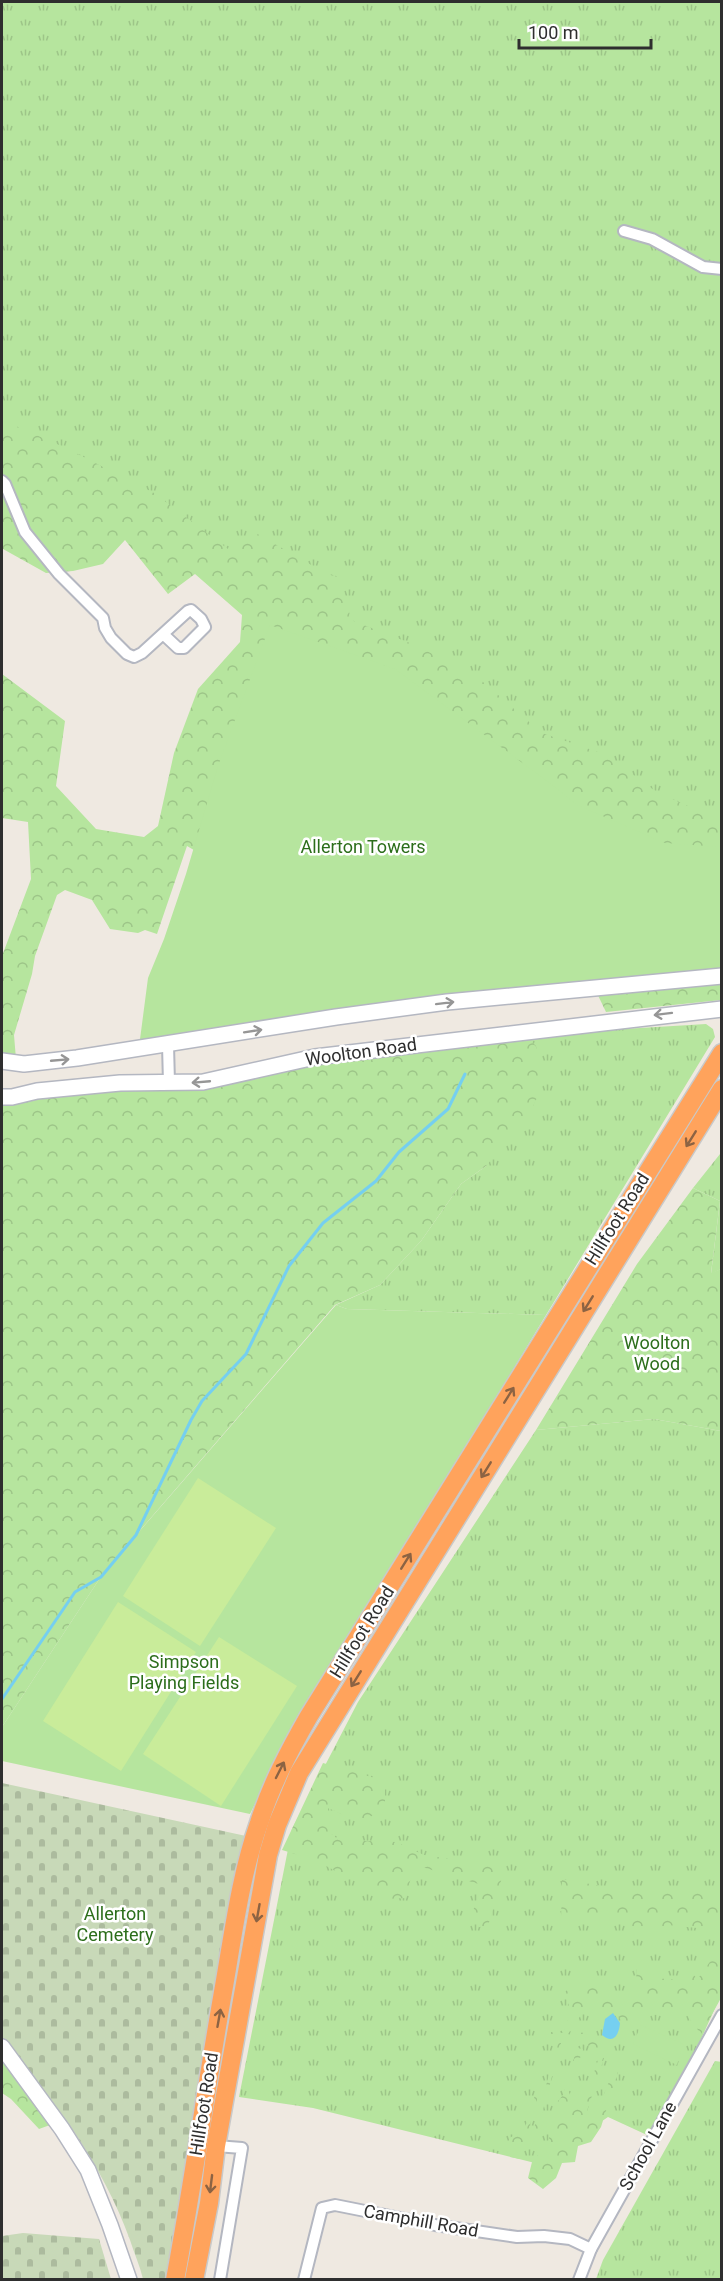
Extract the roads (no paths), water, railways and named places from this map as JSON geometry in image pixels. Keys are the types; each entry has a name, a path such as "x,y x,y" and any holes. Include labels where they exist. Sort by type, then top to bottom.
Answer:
{"highway":[{"name":"Hillfoot Road","path":"175,2280 241,1892 254,1838 276,1779 309,1716 722,1053"},
{"name":"Hillfoot Road","path":"194,2280 209,2203 216,2146 272,1842 299,1773 722,1089"}],"main road":[{"name":"Woolton Road","path":"2,1061 24,1064 77,1059 336,1017 447,1002 722,976"},
{"name":"Woolton Road","path":"2,1097 37,1091 120,1083 203,1083 315,1057 718,1011"},
{"path":"2,2047 62,2129 88,2170 129,2280"}],"street":[{"path":"624,231 652,239 703,267 722,269"},
{"path":"2,481 25,532 59,574 103,618 105,628 111,638 127,654 134,657 142,653 163,634"},
{"path":"168,1045 169,1083"},
{"path":"254,1838 272,1842"},
{"name":"School Lane","path":"579,2280 591,2249 722,2015"},
{"name":"Hillfoot Road","path":"216,2146 242,2148 220,2280"},
{"name":"Camphill Road","path":"304,2280 322,2208 335,2205 494,2234 570,2239 591,2249"}],"water":[{"path":"613,2013 620,2023 617,2034 610,2039 602,2035 605,2019"}],"waterway":[{"path":"2,1699 75,1592 101,1577 136,1535 191,1420 202,1401 246,1354 289,1266 323,1223 376,1181 399,1152 448,1109 465,1074"}],"park label":[{"name":"Allerton Towers","path":"363,847"},
{"name":"Woolton Wood","path":"657,1353"},
{"name":"Simpson Playing Fields","path":"184,1672"},
{"name":"Allerton Cemetery","path":"115,1924"}]}
